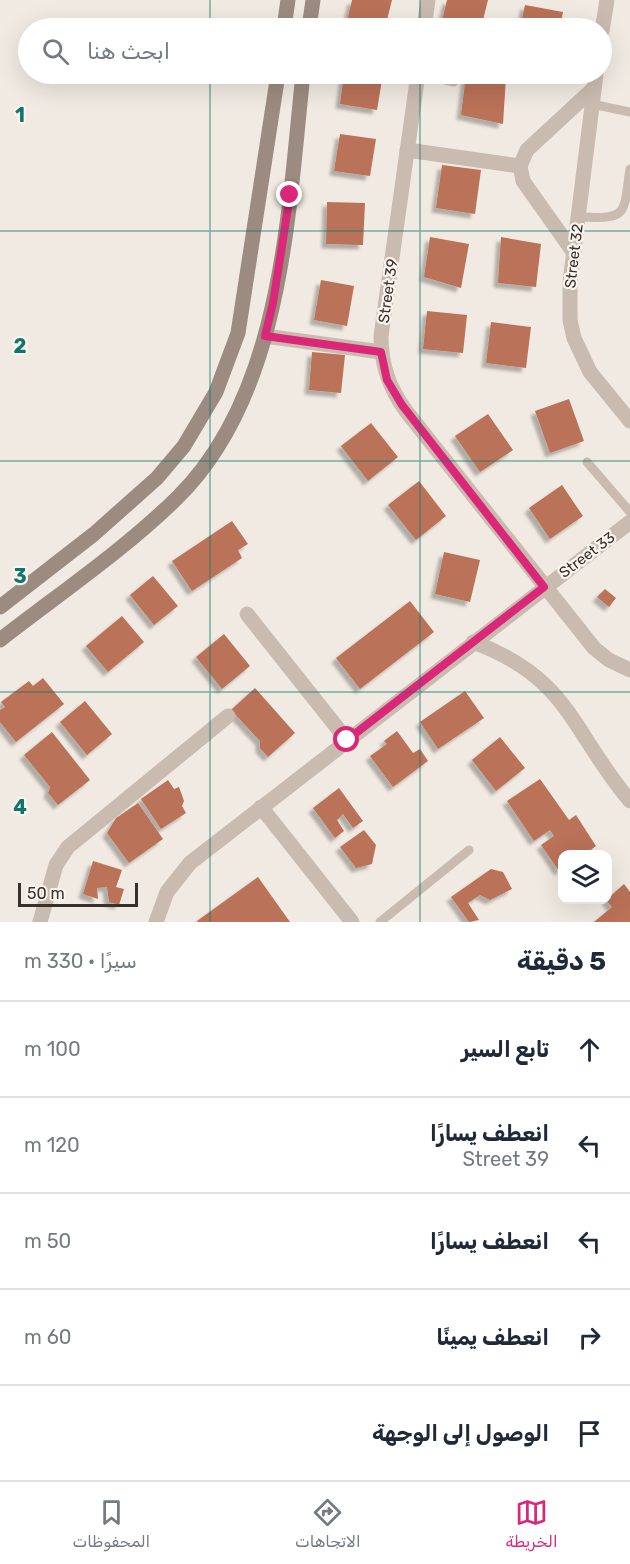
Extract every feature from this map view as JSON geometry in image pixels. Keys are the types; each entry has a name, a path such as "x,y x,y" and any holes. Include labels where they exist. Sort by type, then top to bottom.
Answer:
{"street":[{"path":"285,18 288,0"},
{"path":"310,18 313,0"},
{"path":"425,18 428,0"},
{"path":"605,18 608,0"},
{"path":"0,607 94,534 157,478 184,446 216,392 238,333 276,84"},
{"path":"0,640 138,532 178,497 212,456 225,433 243,398 265,336 287,216 302,84"},
{"name":"Street 39","path":"417,84 381,352 387,380 402,405 594,648 609,660 630,670"},
{"path":"574,253 523,182 520,166 526,150 592,84"},
{"name":"Street 32","path":"595,84 568,301 574,338 590,372 630,421"},
{"path":"407,150 520,166"},
{"path":"265,336 381,352"},
{"name":"Street 33","path":"156,922 167,892 177,877 261,807 630,522"},
{"path":"247,614 347,740"},
{"path":"473,642 499,652 544,682 562,701 610,778 630,801"},
{"path":"40,922 56,865 68,847 228,716"},
{"path":"261,807 352,922"}],"lane":[{"path":"592,104 630,112"},
{"path":"578,217 610,219 619,215 624,209 630,169"},
{"path":"587,462 630,512"},
{"path":"380,922 470,850"}],"building":[{"path":"352,0 392,0 388,18 348,18"},
{"path":"447,0 488,0 484,18 443,18"},
{"path":"525,5 563,12 562,18 522,18"},
{"path":"343,84 381,84 377,110 340,104"},
{"path":"465,84 506,84 503,124 461,115"},
{"path":"340,134 376,139 370,176 334,171"},
{"path":"442,165 481,170 475,214 436,208"},
{"path":"327,202 365,203 363,245 326,244"},
{"path":"430,237 469,244 461,288 424,277"},
{"path":"501,237 541,244 536,287 498,283"},
{"path":"321,280 354,286 347,326 314,320"},
{"path":"427,311 467,315 463,353 423,349"},
{"path":"491,322 531,327 526,368 486,363"},
{"path":"312,352 345,355 341,393 309,390"},
{"path":"569,399 584,441 550,453 535,411"},
{"path":"488,414 513,450 480,472 455,436"},
{"path":"371,423 398,457 368,481 341,446"},
{"path":"419,481 446,516 416,540 388,505"},
{"path":"562,485 583,516 550,539 529,508"},
{"path":"232,521 248,544 238,550 242,558 192,591 172,561"},
{"path":"444,552 480,560 470,602 435,594"},
{"path":"153,576 178,606 154,625 130,595"},
{"path":"605,589 616,598 609,607 597,597"},
{"path":"410,601 434,632 360,689 336,658"},
{"path":"122,616 144,642 108,672 86,646"},
{"path":"224,634 250,666 222,689 196,657"},
{"path":"43,678 64,704 16,742 0,722 0,710 5,707 1,702 29,681 33,686"},
{"path":"255,688 295,733 268,757 260,748 260,741 231,710"},
{"path":"465,691 484,718 438,749 420,722"},
{"path":"85,701 112,734 87,755 60,722"},
{"path":"397,731 413,753 420,749 428,761 393,787 370,756 387,744 384,741"},
{"path":"52,732 90,780 58,805 48,793 50,787 24,755"},
{"path":"500,737 525,768 496,791 472,760"},
{"path":"540,779 569,820 576,815 596,846 591,850 558,850 558,870 541,845 554,836 550,830 534,841 507,801"},
{"path":"168,780 174,789 179,787 184,801 182,806 186,813 161,829 141,799"},
{"path":"339,788 363,821 353,828 343,814 337,820 344,831 335,838 313,808"},
{"path":"138,803 163,839 129,863 107,833 116,818"},
{"path":"364,830 376,845 372,864 356,868 340,847"},
{"path":"93,861 122,870 116,887 124,889 119,905 109,902 107,887 97,888 98,899 83,894"},
{"path":"491,869 503,872 512,889 490,900 480,895 468,903 479,920 469,922 451,897"},
{"path":"258,877 290,922 197,921"},
{"path":"624,884 630,892 630,922 594,922 612,907 609,904 612,904 612,895"}],"route":[{"path":"290,195 273,303 265,336 381,352 387,380 402,405 544,587 347,740"}]}
